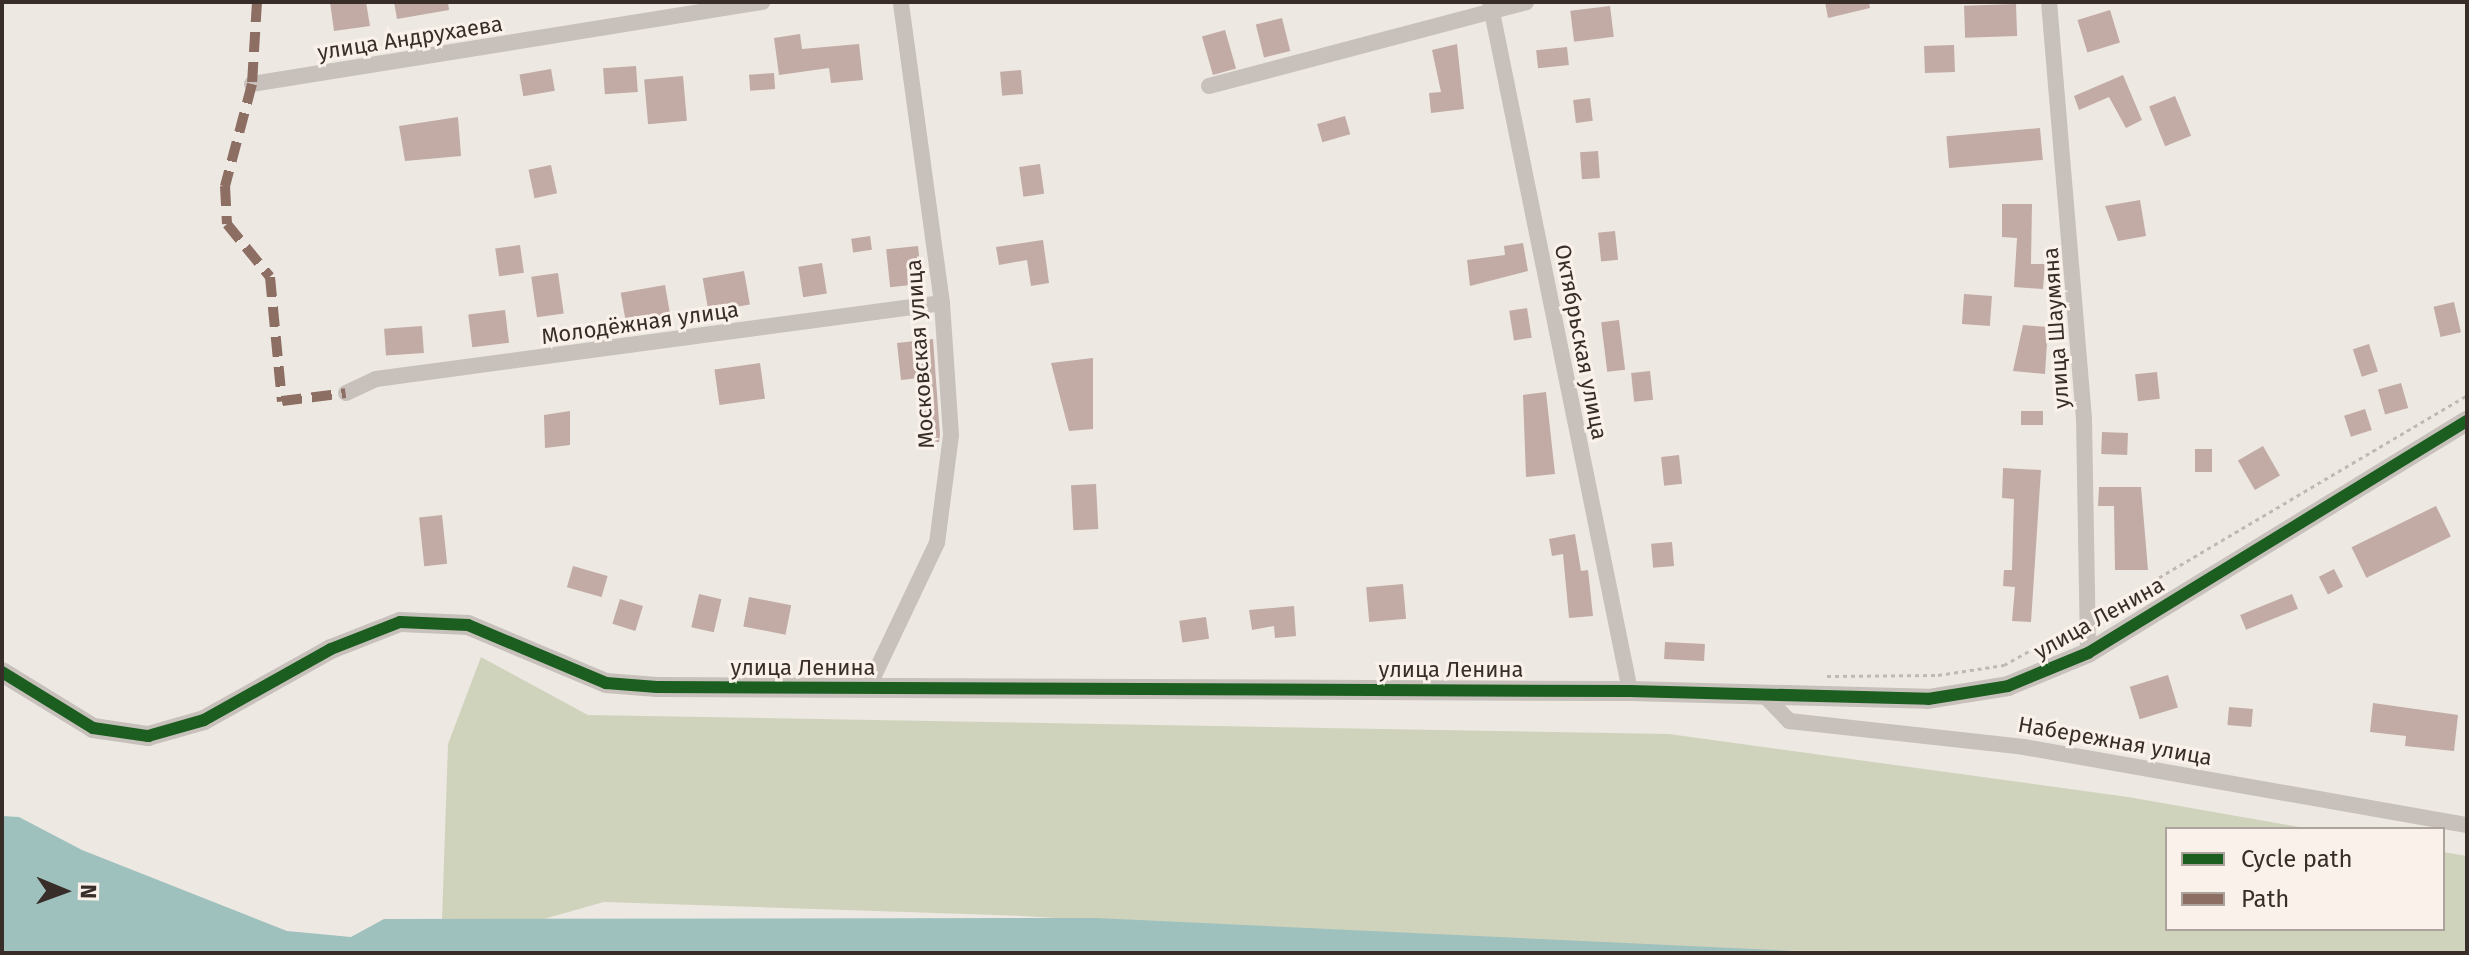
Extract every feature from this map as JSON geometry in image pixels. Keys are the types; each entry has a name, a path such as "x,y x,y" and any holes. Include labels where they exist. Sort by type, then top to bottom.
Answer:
{"street":[{"name":"улица Андрухаева","path":"252,84 762,2"},
{"name":"Московская улица","path":"868,688 937,543 951,435 942,303 901,2"},
{"path":"1209,86 1490,6 1526,2"},
{"name":"улица Шаумяна","path":"2049,2 2083,404 2090,617 2088,653"},
{"name":"Октябрьская улица","path":"1490,6 1630,691"},
{"name":"Молодёжная улица","path":"346,393 376,379 942,303"},
{"name":"улица Ленина","path":"2,672 93,728 148,736 204,720 374,630 400,622 468,625 606,683 868,688 1630,691 1928,699 2008,686 2088,653 2467,421"},
{"name":"Набережная улица","path":"1765,696 1789,721 2024,747 2467,825"}],"path":[{"path":"1819,676 1938,675 2004,665 2467,395"}],"green space":[{"path":"481,657 588,715 1669,734 2128,797 2300,827 2165,827 2165,931 2445,931 2445,852 2467,856 2467,953 1588,950 1022,916 604,902 540,920 442,920 448,744"}],"water":[{"path":"2,816 19,817 82,850 287,931 351,937 384,919 1096,918 1837,953 2,953"}],"building":[{"path":"330,2 366,2 370,26 334,31"},
{"path":"394,2 448,2 449,10 397,19"},
{"path":"1825,2 1869,2 1870,8 1828,18"},
{"path":"2016,4 2017,36 1965,38 1964,6"},
{"path":"1610,6 1614,37 1574,42 1570,11"},
{"path":"2110,10 2120,43 2087,52 2077,20"},
{"path":"1282,18 1290,51 1264,58 1256,25"},
{"path":"1225,30 1236,68 1213,75 1202,37"},
{"path":"800,34 802,49 859,44 863,80 831,83 829,68 779,75 774,38"},
{"path":"1457,44 1464,109 1431,113 1429,93 1441,92 1432,50"},
{"path":"1954,45 1955,72 1925,73 1924,46"},
{"path":"1567,47 1569,65 1538,68 1536,50"},
{"path":"636,66 638,92 605,94 603,68"},
{"path":"551,69 555,91 523,96 519,75"},
{"path":"1021,70 1023,94 1002,96 1000,72"},
{"path":"774,73 775,89 750,91 749,75"},
{"path":"2123,75 2142,120 2126,128 2109,97 2079,110 2074,96"},
{"path":"683,76 687,121 648,124 644,79"},
{"path":"2175,96 2191,136 2165,146 2149,106"},
{"path":"1590,98 1593,121 1576,123 1573,100"},
{"path":"1345,116 1350,134 1322,142 1317,124"},
{"path":"458,117 461,156 405,161 399,126"},
{"path":"2040,128 2043,160 1949,168 1946,136"},
{"path":"1598,151 1600,178 1582,179 1580,152"},
{"path":"1040,164 1044,194 1023,197 1019,167"},
{"path":"551,165 557,193 535,198 529,170"},
{"path":"2140,200 2146,236 2118,241 2105,206"},
{"path":"2002,204 2032,204 2031,264 2045,264 2043,289 2014,287 2017,238 2002,237"},
{"path":"1615,231 1618,260 1601,262 1598,233"},
{"path":"870,236 872,250 853,253 851,239"},
{"path":"1043,240 1049,283 1031,286 1027,260 999,265 996,247"},
{"path":"1523,243 1528,271 1470,286 1467,260 1505,255 1504,246"},
{"path":"520,245 524,273 499,276 495,248"},
{"path":"918,246 922,284 890,287 886,249"},
{"path":"822,263 827,294 803,297 798,267"},
{"path":"744,271 750,304 709,312 703,278"},
{"path":"558,273 564,314 537,317 531,277"},
{"path":"665,285 671,319 627,327 621,293"},
{"path":"1964,294 1992,296 1990,326 1962,324"},
{"path":"2454,302 2461,332 2441,337 2434,307"},
{"path":"1527,308 1532,338 1514,340 1509,311"},
{"path":"505,310 509,343 472,347 468,315"},
{"path":"1619,320 1625,370 1607,372 1601,322"},
{"path":"2023,325 2048,327 2045,374 2013,371"},
{"path":"422,326 424,353 386,356 384,329"},
{"path":"933,339 940,435 939,442 924,443 919,378 901,380 897,343"},
{"path":"2369,344 2378,372 2362,377 2353,349"},
{"path":"1093,358 1093,429 1069,431 1051,363"},
{"path":"760,363 765,399 719,405 714,369"},
{"path":"1650,371 1653,400 1634,402 1631,373"},
{"path":"2157,372 2160,399 2138,401 2135,374"},
{"path":"2401,383 2408,408 2385,415 2378,390"},
{"path":"1546,392 1555,474 1526,477 1523,395"},
{"path":"2365,409 2372,430 2351,437 2344,416"},
{"path":"570,411 570,445 545,448 544,415"},
{"path":"2021,411 2043,411 2043,425 2021,425"},
{"path":"2102,432 2128,433 2127,455 2101,454"},
{"path":"2263,446 2280,475 2255,490 2238,460"},
{"path":"2195,449 2212,449 2212,472 2195,472"},
{"path":"1679,455 1682,484 1664,486 1661,457"},
{"path":"2003,468 2041,470 2031,622 2012,621 2015,587 2003,586 2004,570 2012,570 2014,499 2002,498"},
{"path":"1096,484 1098,529 1073,530 1071,485"},
{"path":"2099,487 2141,487 2148,570 2115,570 2114,506 2098,506"},
{"path":"2436,506 2451,537 2366,578 2352,547"},
{"path":"442,515 447,564 424,566 419,517"},
{"path":"1575,534 1581,571 1588,570 1593,616 1569,618 1563,554 1552,556 1549,539"},
{"path":"1672,542 1674,566 1653,568 1651,544"},
{"path":"573,566 608,576 602,597 567,587"},
{"path":"2334,569 2343,587 2328,595 2319,577"},
{"path":"1403,584 1406,619 1369,622 1366,587"},
{"path":"699,594 721,599 714,632 691,627"},
{"path":"2292,594 2298,609 2246,630 2240,615"},
{"path":"749,597 791,605 785,635 743,626"},
{"path":"620,599 643,606 635,631 612,624"},
{"path":"1294,606 1296,636 1275,638 1274,626 1252,630 1249,610"},
{"path":"1206,617 1209,639 1182,643 1179,621"},
{"path":"1665,642 1705,644 1704,661 1664,659"},
{"path":"2168,675 2178,708 2140,719 2130,687"},
{"path":"2373,703 2458,715 2454,751 2405,746 2406,736 2370,732"},
{"path":"2229,707 2253,709 2251,727 2227,725"}],"marked path":[{"path":"257,2 252,84 225,186 227,224 270,277 282,401 346,393"}],"cycle path":[{"path":"2,672 93,728 148,736 204,720 331,649 400,622 468,625 606,683 657,687 1630,691 1928,699 2008,686 2088,653 2467,421"}]}
